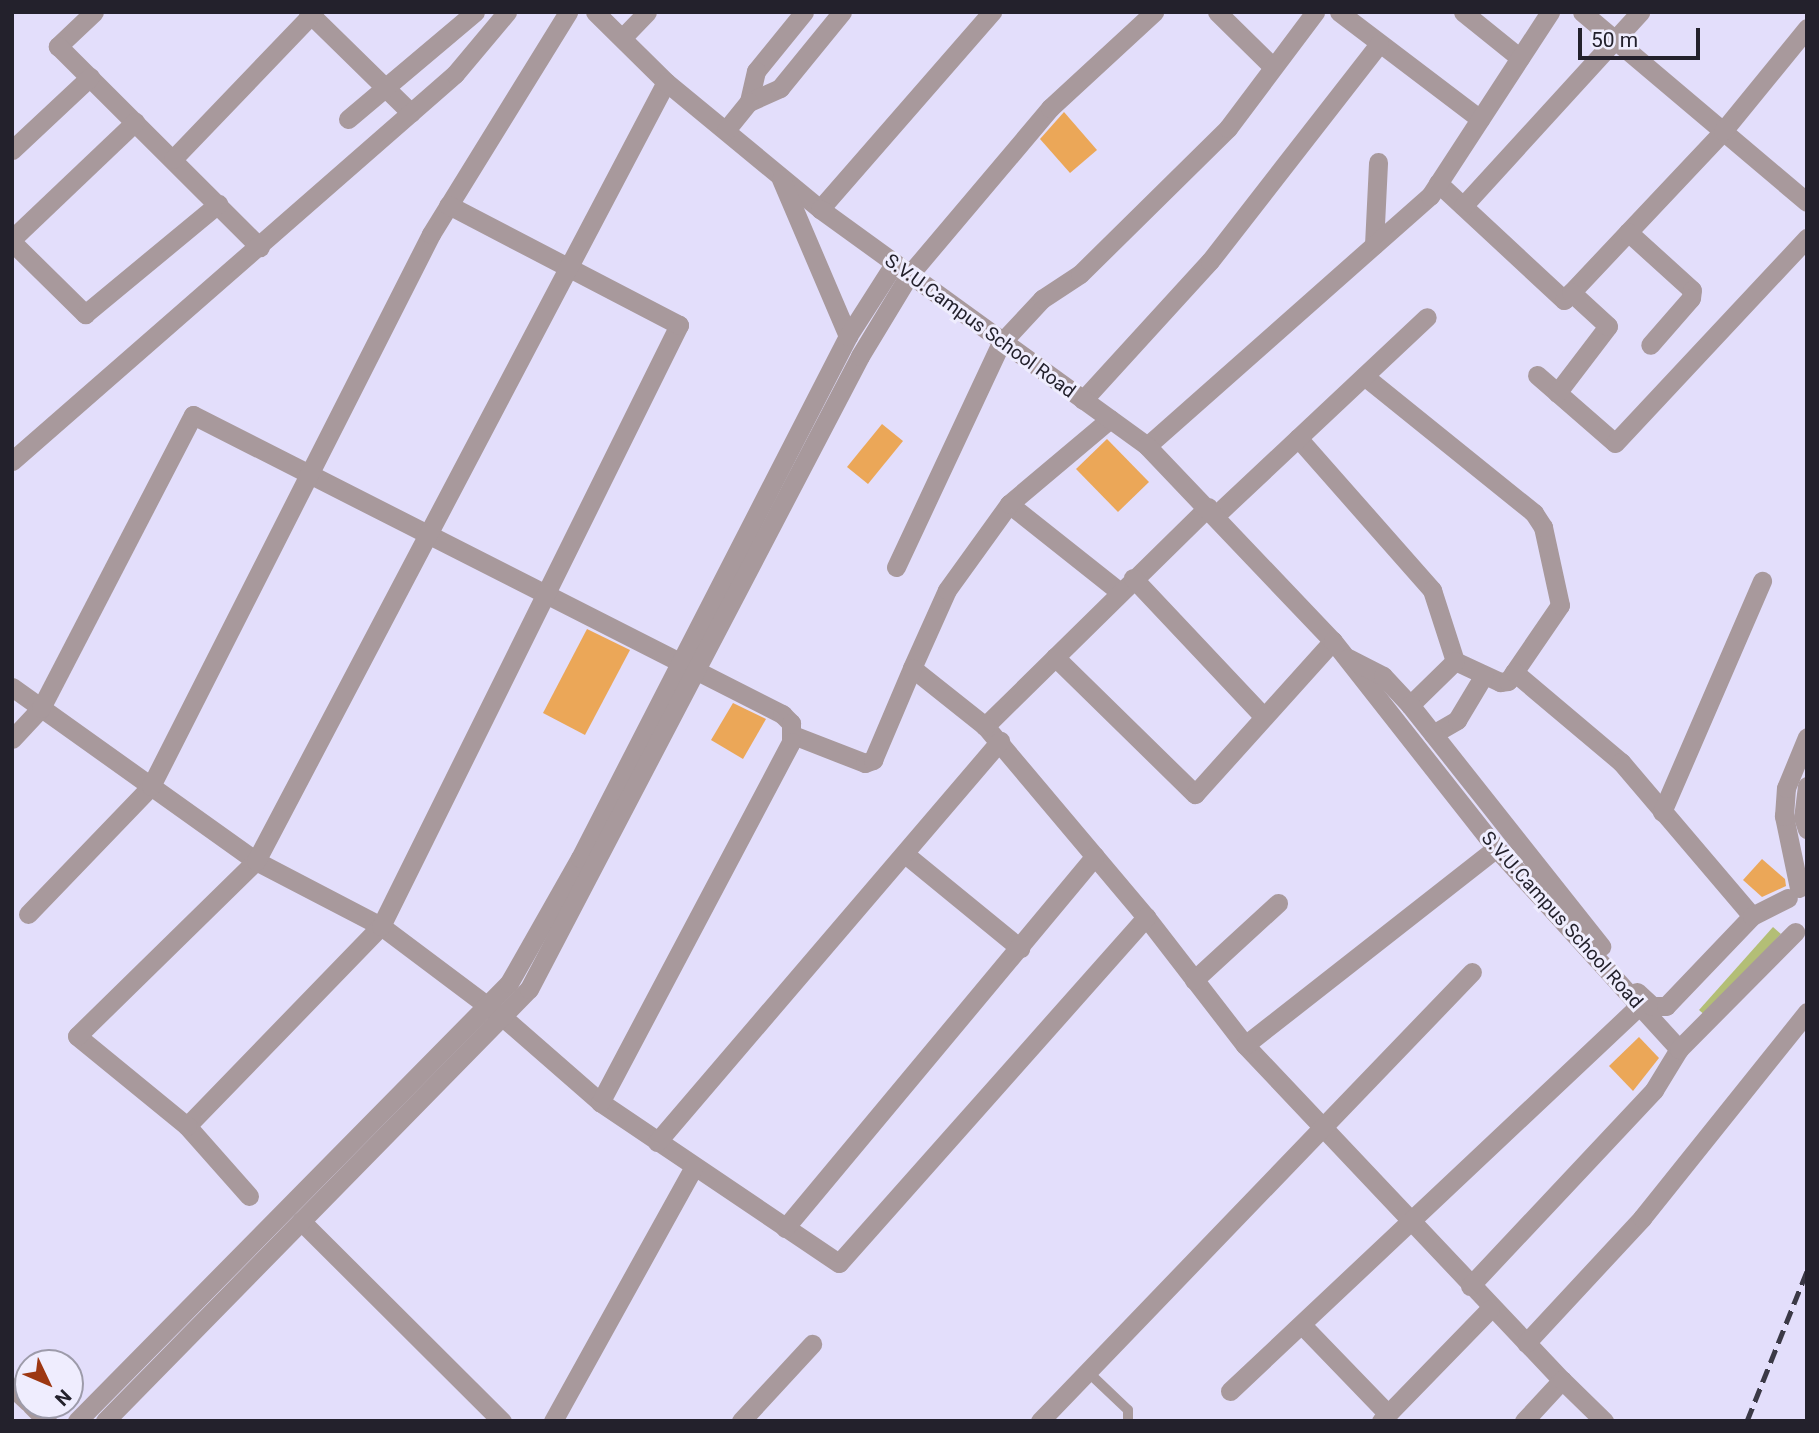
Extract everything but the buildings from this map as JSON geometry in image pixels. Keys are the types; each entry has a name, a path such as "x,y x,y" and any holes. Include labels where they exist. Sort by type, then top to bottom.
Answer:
{"street":[{"path":"93,12 58,46 260,247"},
{"path":"348,119 475,12"},
{"path":"15,451 260,247 455,74 507,12"},
{"path":"28,914 151,786 448,205 568,12"},
{"name":"S.V.U.Campus School Road","path":"595,12 624,37 666,82 820,209 1001,343 1147,446 1212,511 1348,658 1375,699 1496,848 1679,1049"},
{"path":"624,37 647,12"},
{"path":"726,131 749,102 756,71 804,12"},
{"path":"749,102 780,88 842,12"},
{"path":"820,209 992,12"},
{"path":"689,667 848,336 901,269 1050,108 1154,12"},
{"path":"1217,12 1273,66"},
{"path":"896,566 1001,343 1042,299 1080,274 1219,137 1315,12"},
{"path":"1339,12 1480,119"},
{"path":"1463,12 1520,58"},
{"path":"1147,446 1374,245 1438,183 1550,12"},
{"path":"1582,12 1807,202"},
{"path":"1463,206 1640,12"},
{"path":"173,159 311,13 411,113"},
{"path":"1438,183 1564,300 1723,131 1807,28"},
{"path":"1083,400 1210,261 1378,44"},
{"path":"12,150 90,77"},
{"path":"249,1196 187,1126 77,1036 257,861 666,82"},
{"path":"135,121 12,241 85,314 218,204"},
{"path":"1374,245 1378,162"},
{"path":"778,173 848,336"},
{"path":"187,1126 381,926 679,325 448,205"},
{"path":"1628,232 1692,290 1691,298 1650,345"},
{"path":"1536,375 1615,443 1807,238"},
{"path":"105,1421 301,1221 497,1013 860,356 901,269"},
{"path":"1557,393 1608,326 1571,292"},
{"path":"985,726 1126,585 1298,438 1427,317"},
{"path":"1298,438 1432,590 1455,662 1504,682 1514,673 1560,606 1543,527 1534,513 1364,376"},
{"path":"12,739 41,708 193,415 544,596 782,714 791,723 793,735 600,1102"},
{"path":"793,735 864,762 873,760 947,590 1009,504 1110,419"},
{"path":"1009,504 1126,585 1263,716"},
{"path":"1662,812 1762,581"},
{"path":"1055,657 1195,794 1333,641"},
{"name":"S.V.U.Campus School Road","path":"1348,658 1365,663 1410,705 1652,1006 1665,1006 1677,999 1752,916 1798,891"},
{"path":"1410,705 1455,662"},
{"path":"912,668 1000,741 1146,917 1245,1045 1490,1309 1604,1421"},
{"path":"1514,673 1621,762 1752,916"},
{"path":"1433,734 1457,720 1484,675"},
{"path":"12,687 257,861 381,926 497,1013 600,1102 839,1263 1146,917"},
{"path":"1469,1286 1654,1090 1679,1049 1804,935 1786,920 1798,891 1784,816 1786,788 1807,737"},
{"path":"657,1142 1000,741"},
{"path":"1807,786 1803,817 1807,829"},
{"path":"1245,1045 1496,848"},
{"path":"905,854 1020,948"},
{"path":"785,1228 1095,856"},
{"path":"1194,980 1278,903"},
{"path":"1040,1421 1472,972"},
{"path":"1230,1391 1410,1225 1639,1006"},
{"path":"1526,1343 1642,1218 1807,1012"},
{"path":"77,1421 497,1013"},
{"path":"553,1421 694,1167"},
{"path":"301,1221 491,1417"},
{"path":"1302,1325 1385,1418 1490,1309"},
{"path":"741,1421 812,1344"},
{"path":"1524,1421 1562,1380"}],"lane":[{"path":"1088,1372 1128,1410 1128,1421"}],"green space":[{"path":"1773,927 1781,934 1707,1017 1699,1010"}],"railway":[{"path":"1747,1421 1807,1271"}]}
